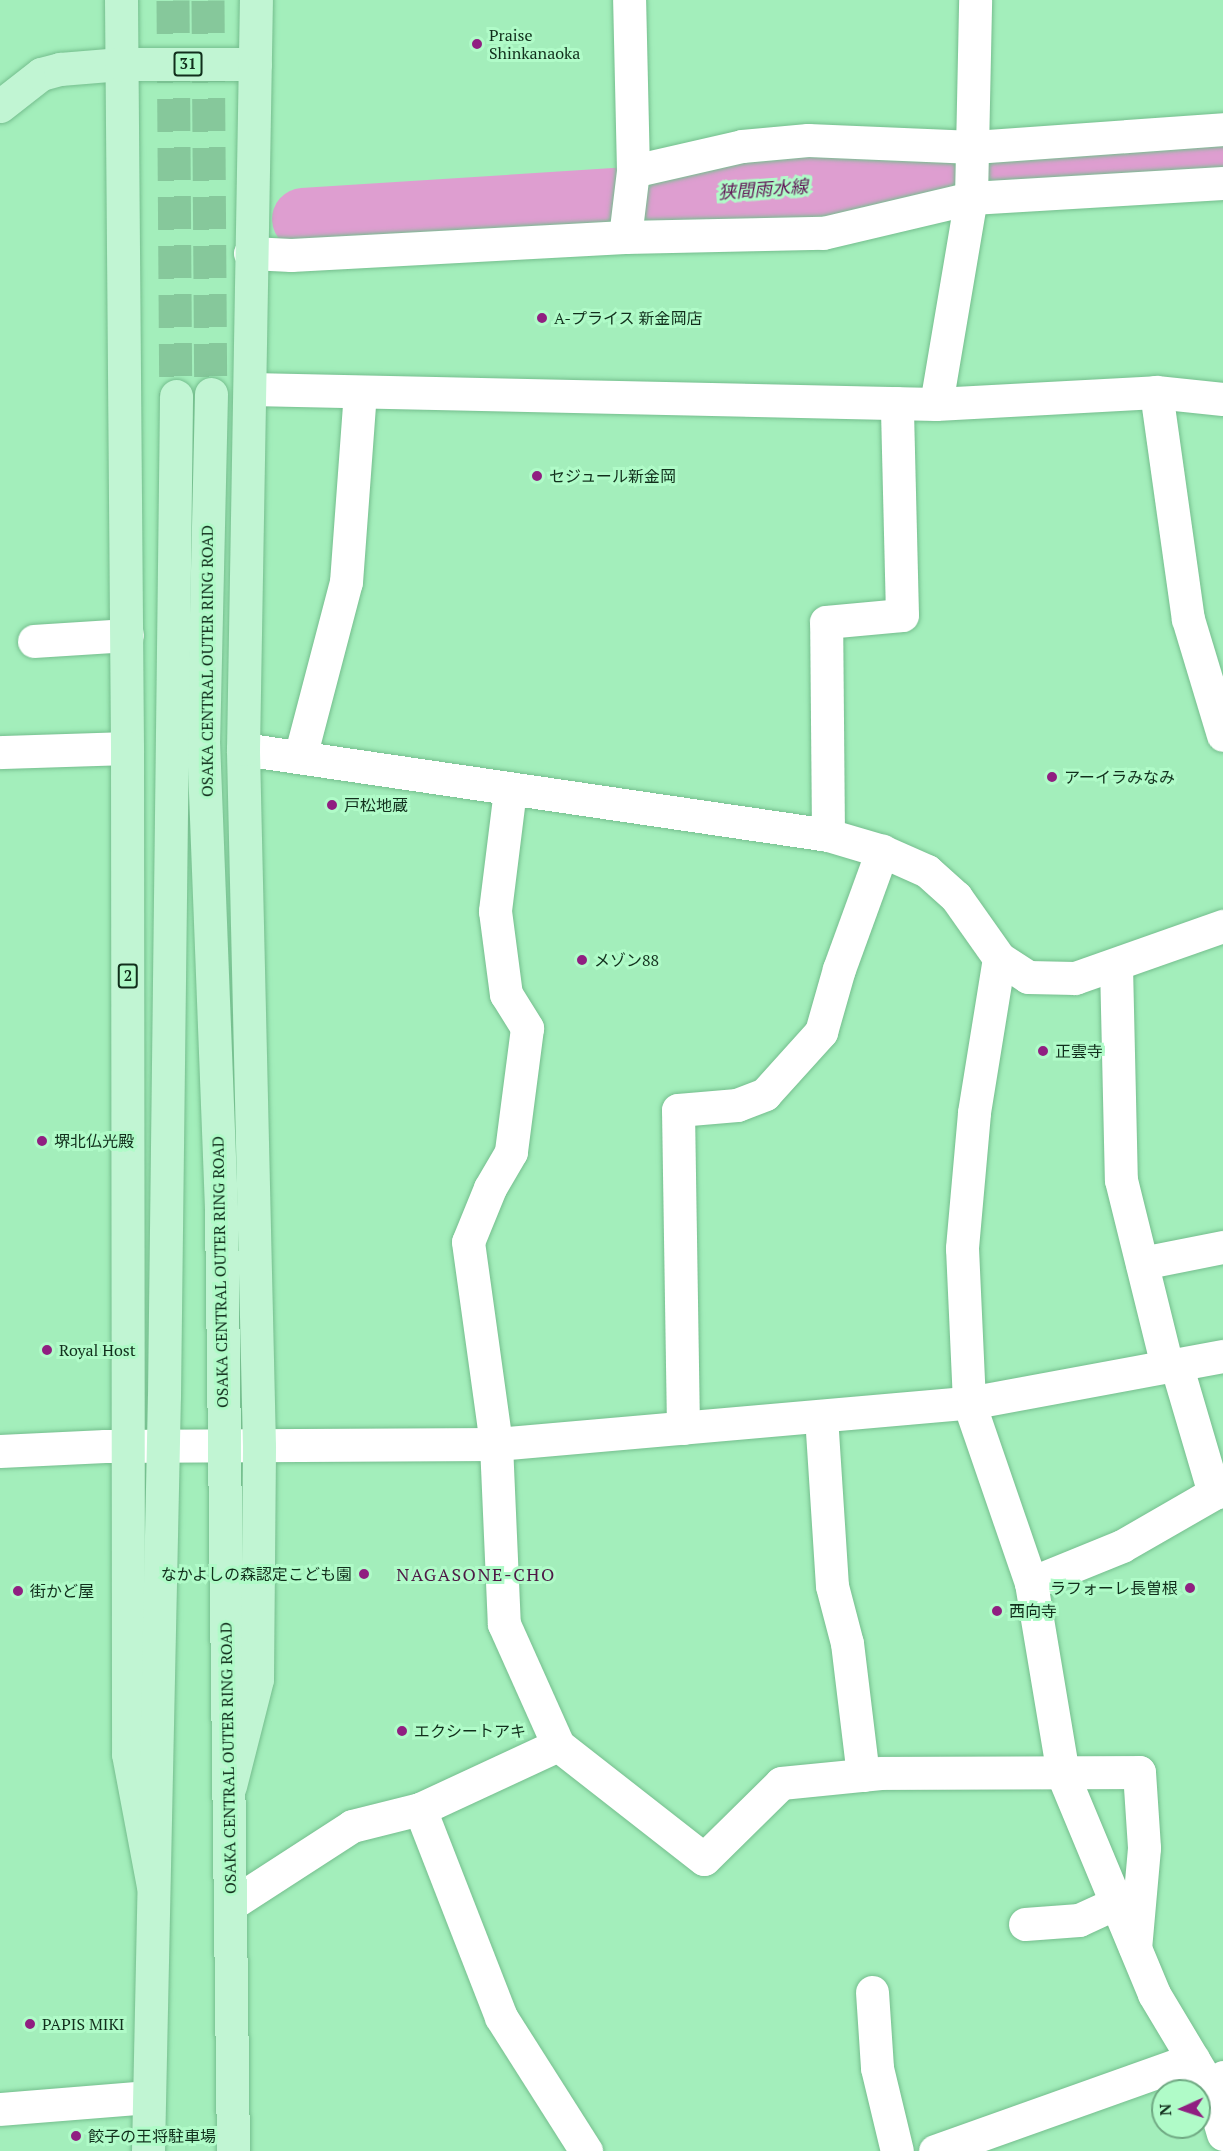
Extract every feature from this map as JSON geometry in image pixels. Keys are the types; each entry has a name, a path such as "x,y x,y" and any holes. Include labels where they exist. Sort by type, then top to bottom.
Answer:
{"main road":[{"name":"2","path":"121,0 127,635 128,1754 153,1886"},
{"path":"230,1786 257,1679 259,1446 243,748 256,0"},
{"name":"31","path":"0,106 40,74 60,69 121,64 255,64"},
{"name":"OSAKA CENTRAL OUTER RING ROAD","path":"211,394 203,740 221,1210 222,1446 230,1786 233,2151"},
{"name":"OSAKA CENTRAL OUTER RING ROAD","path":"148,2151 162,1446 176,396"}],"street":[{"path":"626,229 632,177 630,0"},
{"path":"936,404 972,174 975,0"},
{"path":"250,253 291,255 626,229 822,233 972,174 1223,129"},
{"path":"632,177 742,146 808,140 972,174 1223,183"},
{"path":"251,389 936,404 1156,392 1223,399"},
{"path":"1156,392 1188,619 1223,735"},
{"path":"300,757 346,582 360,393"},
{"path":"828,835 826,622 902,615 897,403"},
{"path":"34,641 127,635"},
{"path":"0,752 127,748"},
{"path":"243,748 828,835 882,851 927,871 956,897 999,958 1028,977 1075,978 1223,927"},
{"path":"510,789 495,911 506,994 527,1029 511,1152 490,1188 468,1242 496,1444 504,1624 558,1745 704,1859 781,1783 863,1775 1139,1773 1144,1848 1135,1948"},
{"path":"683,1428 678,1110 737,1105 765,1094 821,1032 839,969 882,851"},
{"path":"999,958 974,1113 962,1248 969,1403 1031,1583 1063,1775 1154,1994 1208,2074 1223,2134"},
{"path":"1031,1583 1122,1546 1218,1492 1172,1365 1142,1263 1121,1180 1116,965"},
{"path":"1142,1263 1223,1247"},
{"path":"0,1451 129,1446 496,1444 969,1403 1223,1356"},
{"path":"821,1416 832,1586 847,1643 863,1775"},
{"path":"230,1905 352,1826 420,1809 558,1745"},
{"path":"420,1809 501,2017 586,2151"},
{"path":"1025,1924 1079,1920 1116,1903"},
{"path":"872,1992 878,2068 897,2151"},
{"path":"934,2151 973,2144 1208,2074"},
{"path":"0,2109 148,2097"}],"waterway":[{"name":"狭間雨水線","path":"303,219 1223,160"}],"tunnel":[{"path":"173,0 176,396"},
{"path":"208,0 211,394"}],"place":[{"name":"Praise Shinkanaoka","path":"477,44"},
{"name":"A-プライス 新金岡店","path":"542,318"},
{"name":"セジュール新金岡","path":"537,476"},
{"name":"アーイラみなみ","path":"1052,777"},
{"name":"戸松地蔵","path":"332,805"},
{"name":"メゾン88","path":"582,960"},
{"name":"正雲寺","path":"1043,1051"},
{"name":"堺北仏光殿","path":"42,1141"},
{"name":"Royal Host","path":"47,1350"},
{"name":"なかよしの森認定こども園","path":"364,1574"},
{"name":"ラフォーレ長曽根","path":"1190,1588"},
{"name":"街かど屋","path":"18,1591"},
{"name":"西向寺","path":"997,1611"},
{"name":"エクシートアキ","path":"402,1731"},
{"name":"PAPIS MIKI","path":"30,2024"},
{"name":"餃子の王将駐車場","path":"76,2136"}],"district":[{"name":"NAGASONE-CHO","path":"476,1574"}]}
